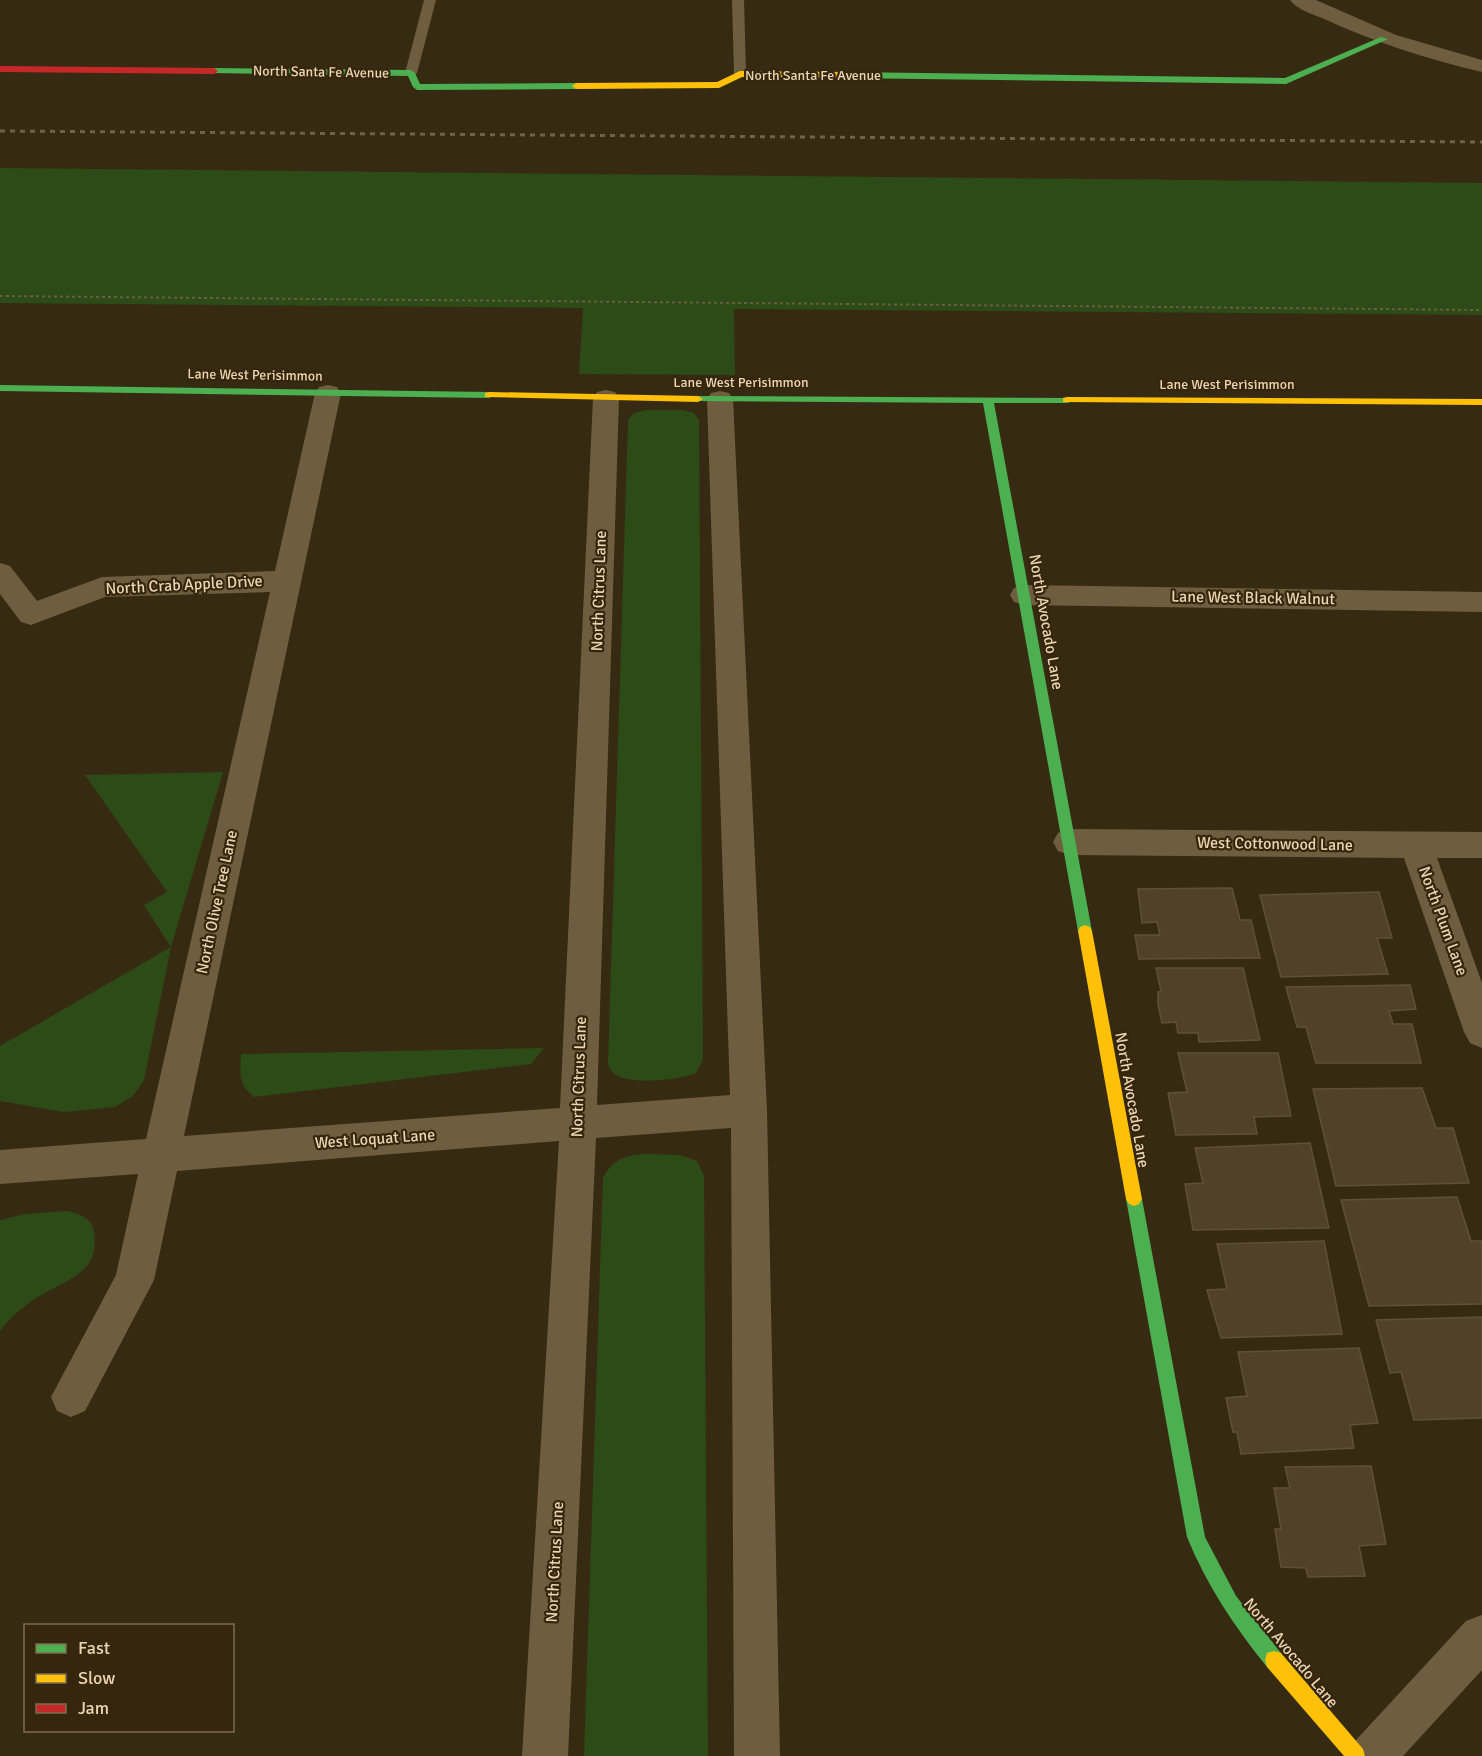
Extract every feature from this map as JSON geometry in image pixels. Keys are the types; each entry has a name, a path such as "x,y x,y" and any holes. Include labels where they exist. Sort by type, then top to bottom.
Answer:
{"street":[{"path":"1300,0 1384,39 1426,54 1482,66"},
{"name":"North Santa Fe Avenue","path":"0,69 411,73 417,87 719,85 740,74 1286,81 1384,39"},
{"name":"Lane West Perisimmon","path":"0,388 606,398 1482,402"},
{"name":"North Olive Tree Lane","path":"71,1397 134,1280 328,393"},
{"name":"North Citrus Lane","path":"545,1756 578,1124 606,398"},
{"path":"720,399 749,1110 757,1756"},
{"name":"North Avocado Lane","path":"988,399 1196,1537 1212,1577 1235,1614 1356,1756"},
{"name":"North Crab Apple Drive","path":"0,573 31,615 102,587 287,581"},
{"name":"Lane West Black Walnut","path":"1024,595 1482,602"},
{"name":"West Cottonwood Lane","path":"1069,842 1482,845"},
{"name":"North Plum Lane","path":"1416,845 1482,1032"},
{"name":"West Loquat Lane","path":"0,1167 749,1110"},
{"path":"1372,1756 1482,1637"}],"lane":[{"path":"411,73 429,0"},
{"path":"738,0 740,74"}],"path":[{"path":"0,296 1482,310"}],"green space":[{"path":"0,168 1482,183 1482,315 734,309 735,375 579,374 583,308 0,303"},
{"path":"646,410 683,410 694,413 699,420 703,1059 696,1073 689,1076 644,1081 616,1075 608,1064 628,420 634,413"},
{"path":"223,772 171,947 144,905 167,892 85,775"},
{"path":"171,947 144,1080 133,1096 115,1107 64,1112 0,1101 0,1046"},
{"path":"544,1048 531,1064 254,1097 245,1088 240,1073 241,1054"},
{"path":"646,1154 680,1155 697,1161 704,1176 708,1756 584,1756 603,1178 617,1161 626,1157"},
{"path":"67,1211 85,1217 93,1227 95,1245 88,1265 73,1278 25,1306 0,1331 0,1220 25,1214"}],"building":[{"path":"1232,888 1240,920 1251,920 1260,958 1139,959 1135,935 1160,935 1157,922 1142,923 1138,889"},
{"path":"1379,892 1392,938 1377,938 1388,974 1281,977 1260,895"},
{"path":"1156,968 1243,968 1260,1040 1199,1042 1198,1033 1178,1033 1176,1022 1162,1023 1158,1004 1158,992 1161,991"},
{"path":"1410,985 1416,1009 1389,1011 1393,1024 1412,1024 1421,1063 1316,1063 1306,1027 1297,1027 1286,987"},
{"path":"1178,1053 1278,1053 1291,1116 1254,1117 1257,1134 1176,1135 1168,1093 1187,1092"},
{"path":"1422,1088 1436,1128 1453,1128 1469,1183 1336,1186 1313,1089"},
{"path":"1310,1143 1329,1228 1193,1230 1185,1184 1203,1183 1195,1148"},
{"path":"1457,1197 1471,1241 1482,1241 1482,1304 1369,1306 1341,1200"},
{"path":"1324,1241 1342,1334 1221,1338 1207,1290 1227,1289 1217,1244"},
{"path":"1482,1317 1482,1418 1414,1420 1401,1372 1390,1373 1376,1320"},
{"path":"1359,1348 1378,1423 1350,1425 1354,1448 1241,1454 1237,1432 1233,1432 1226,1398 1247,1396 1238,1352"},
{"path":"1371,1466 1386,1544 1359,1546 1365,1576 1308,1577 1306,1568 1281,1567 1275,1529 1281,1529 1274,1488 1290,1488 1285,1467"}],"railway":[{"path":"0,131 1482,142"}],"traffic: fast":[{"path":"845,75 1286,81 1384,39"},
{"path":"214,71 411,73 417,87 576,86"},
{"path":"0,388 489,395"},
{"path":"698,399 1067,400"},
{"path":"988,399 1085,931"},
{"path":"1134,1199 1196,1537 1229,1603 1274,1660"}],"traffic: slow":[{"path":"576,86 719,85 740,74 845,75"},
{"path":"489,395 698,399"},
{"path":"1067,400 1482,402"},
{"path":"1085,931 1134,1199"},
{"path":"1274,1660 1356,1756"}],"traffic: jam":[{"path":"0,69 214,71"}]}
